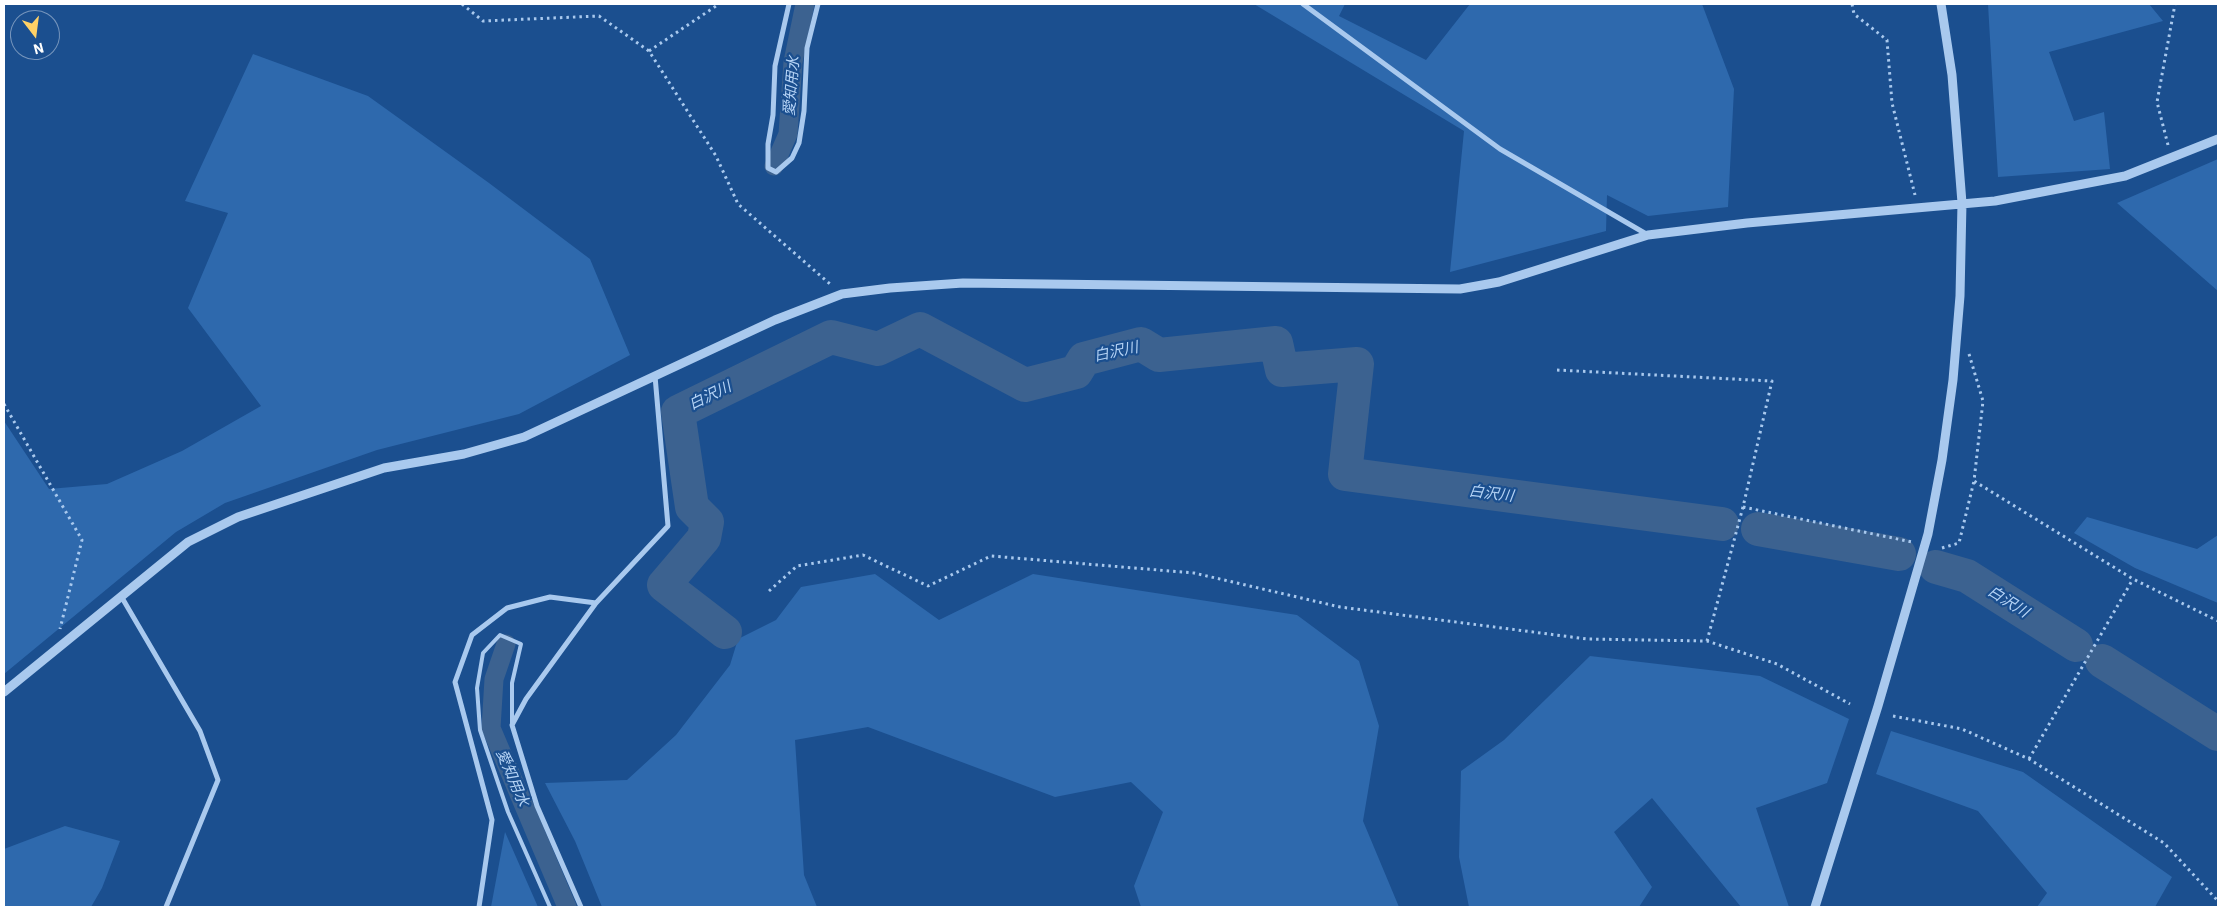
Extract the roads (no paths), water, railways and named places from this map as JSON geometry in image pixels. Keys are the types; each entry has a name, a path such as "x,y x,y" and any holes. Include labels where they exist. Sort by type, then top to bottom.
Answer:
{"street":[{"path":"789,4 775,66 768,144 768,168 776,172 792,158 799,143 804,111 807,48 818,4"},
{"path":"1303,4 1500,149 1648,235"},
{"path":"1814,907 1881,697 1928,534 1946,433 1953,380 1960,296 1962,203 1952,75 1941,4"},
{"path":"4,692 188,542 238,517 384,468 464,454 524,437 775,320 842,294 890,288 963,283 1460,290 1499,282 1648,235 1747,223 1995,201 2125,176 2172,159 2218,139"},
{"path":"581,907 537,806 512,725 526,699 596,603 668,526 655,376"},
{"path":"121,596 200,731 218,780 166,907"},
{"path":"478,907 492,820 454,682 472,635 507,608 550,597 596,603"}],"lane":[{"path":"512,725 512,683 522,644 500,635 483,653 477,688 480,730 508,812 550,907"}],"waterway":[{"name":"愛知用水","path":"774,166 788,134 793,62 805,4"},
{"name":"白沢川","path":"725,632 664,585 704,538 707,522 692,507 678,412 831,337 878,349 920,329 1025,385 1076,372 1084,359 1141,344 1159,355 1276,343 1282,370 1357,364 1345,474 1722,524"},
{"name":"白沢川","path":"1758,529 1899,554"},
{"name":"白沢川","path":"1936,567 1967,576 2076,645"},
{"name":"愛知用水","path":"506,644 494,679 491,728 567,907"},
{"name":"白沢川","path":"2102,661 2218,734"}]}
